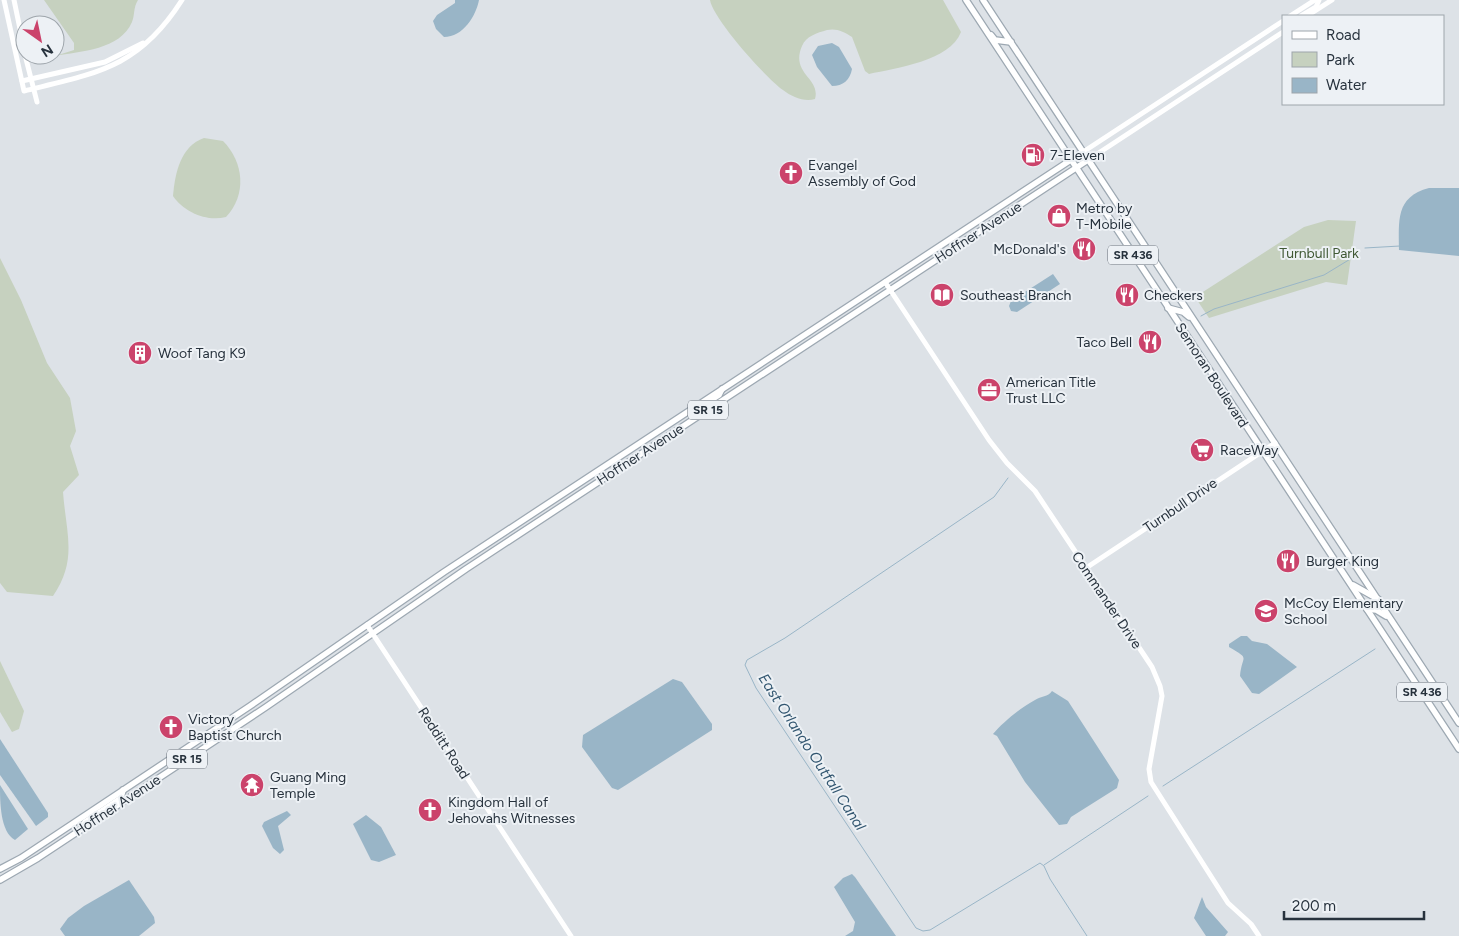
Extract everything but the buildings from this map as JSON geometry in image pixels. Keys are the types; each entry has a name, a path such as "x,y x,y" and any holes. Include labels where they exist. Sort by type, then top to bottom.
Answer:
{"main road":[{"name":"Semoran Boulevard","path":"966,0 1459,749"},
{"name":"Semoran Boulevard","path":"983,0 1459,723"},
{"path":"986,31 995,40 1011,42"},
{"name":"Hoffner Avenue","path":"0,869 227,722 366,625 543,507 1083,152"},
{"name":"Hoffner Avenue","path":"0,880 81,830 260,711 549,514 1088,160"},
{"path":"1168,308 1183,312 1194,322"},
{"path":"683,426 688,415 720,395 722,388"},
{"path":"629,462 631,456 662,436 668,425"},
{"path":"549,514 572,488"},
{"path":"525,530 526,526 538,517 543,507"},
{"path":"1350,582 1363,593 1378,600"},
{"path":"1367,610 1384,614 1394,625"},
{"path":"260,711 281,691 283,684"},
{"path":"205,747 211,737 224,728 227,722"},
{"path":"137,792 138,785 166,766 170,759"},
{"path":"81,830 85,822 121,798 123,790"}],"street":[{"path":"4,0 24,91 83,78 110,68 134,55 182,0"},
{"path":"14,0 17,15"},
{"path":"1292,15 1317,0"},
{"path":"1303,15 1316,7 1317,0"},
{"path":"1309,15 1332,0"},
{"name":"Hoffner Avenue","path":"1083,152 1282,22"},
{"name":"Hoffner Avenue","path":"1088,160 1271,40 1282,31"},
{"path":"22,81 105,62 151,37"},
{"path":"28,65 37,102"},
{"name":"Commander Drive","path":"885,282 998,452 1035,490 1152,667 1160,686 1161,709 1149,769 1153,787 1228,903 1251,924 1259,936"},
{"name":"Turnbull Drive","path":"1086,568 1275,443"},
{"name":"Redditt Road","path":"366,625 570,936"}],"green space":[{"path":"44,0 138,0 132,22 119,38 99,48 65,54 74,50 74,43 65,30 65,15 54,15"},
{"path":"710,0 943,0 961,32 955,42 946,50 921,62 869,74 865,71 852,37 837,30 827,30 816,34 809,37 804,43 799,55 802,70 814,86 816,92 815,99 802,99 794,97 783,90 753,61 720,20"},
{"path":"204,138 223,141 230,149 239,168 240,189 233,208 226,217 203,217 183,207 173,196 175,178 181,161 190,147"},
{"name":"Turnbull Park","path":"1328,220 1356,221 1347,285 1326,282 1209,318 1195,297 1304,227"},
{"path":"0,258 21,300 47,363 70,398 76,431 70,446 79,475 63,492 68,533 68,558 61,583 53,596 7,592 0,583"},
{"path":"0,661 24,711 19,729 12,732 0,712"}],"water":[{"path":"455,0 479,0 472,19 463,30 444,37 436,29 433,21 437,15 455,3"},
{"path":"832,43 839,47 852,69 850,76 845,82 832,86 817,67 812,55 818,46"},
{"path":"1429,188 1459,188 1459,256 1399,250 1401,212 1410,197"},
{"path":"1053,274 1060,284 1017,312 1011,311 1009,306 1011,301"},
{"path":"1241,636 1247,636 1252,641 1267,644 1297,667 1259,694 1252,693 1240,676 1243,656 1229,647 1229,644"},
{"path":"673,679 682,682 712,724 712,730 618,790 612,788 582,747 583,735"},
{"path":"1052,691 1068,701 1119,780 1117,788 1071,817 1067,824 1059,825 1025,782 997,736 993,734 1018,711"},
{"path":"0,739 48,813 48,817 36,826 0,775"},
{"path":"0,785 28,829 15,840 10,836 4,824"},
{"path":"287,811 291,815 278,826 284,850 280,854 273,848 262,826 264,822"},
{"path":"366,815 381,827 396,855 379,862 371,860 353,824"},
{"path":"852,874 896,936 845,936 853,931 855,922 834,887 843,878"},
{"path":"129,880 154,917 155,923 139,936 65,936 60,929 68,918 84,906"},
{"path":"1202,897 1206,907 1228,932 1225,936 1206,936 1194,918"}],"waterway":[{"name":"East Orlando Outfall Canal","path":"1365,248 1400,246"},
{"name":"East Orlando Outfall Canal","path":"1201,316 1214,309 1324,275 1352,258"},
{"name":"East Orlando Outfall Canal","path":"1008,478 994,497 785,638 747,660 745,665 756,688 916,928 923,931 930,930 1040,863 1044,866 1050,879 1087,936"},
{"path":"1163,786 1375,649"},
{"path":"1044,865 1148,796"}],"place":[{"name":"7-Eleven","path":"1033,155"},
{"name":"Evangel Assembly of God","path":"791,173"},
{"name":"Metro by T-Mobile","path":"1059,216"},
{"name":"McDonald's","path":"1084,249"},
{"name":"Southeast Branch","path":"942,295"},
{"name":"Checkers","path":"1127,295"},
{"name":"Taco Bell","path":"1150,342"},
{"name":"Woof Tang K9","path":"140,353"},
{"name":"American Title Trust LLC","path":"989,390"},
{"name":"RaceWay","path":"1202,450"},
{"name":"Burger King","path":"1288,561"},
{"name":"McCoy Elementary School","path":"1266,611"},
{"name":"Victory Baptist Church","path":"171,727"},
{"name":"Guang Ming Temple","path":"252,785"},
{"name":"Kingdom Hall of Jehovahs Witnesses","path":"430,810"}]}
